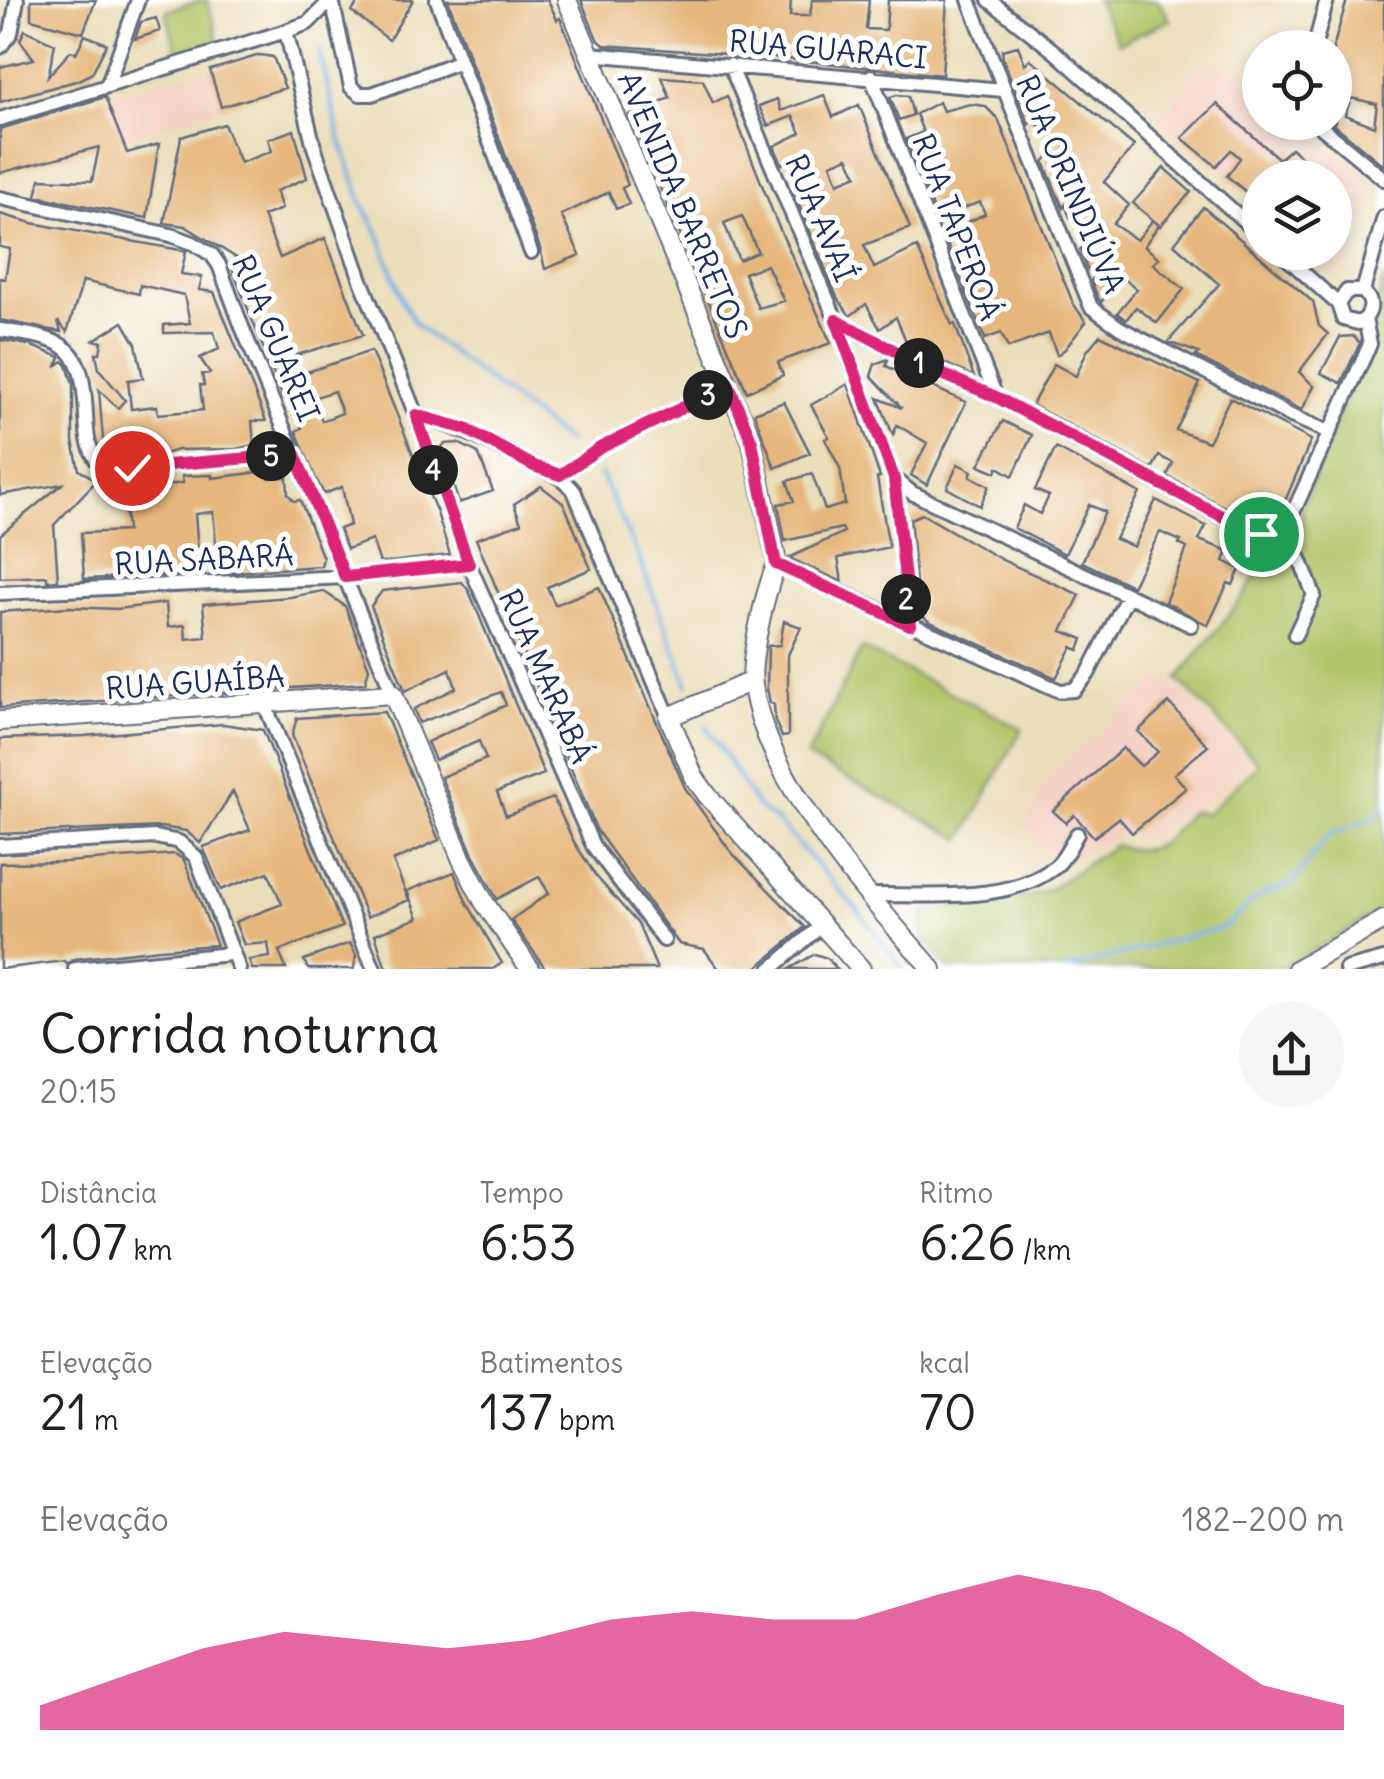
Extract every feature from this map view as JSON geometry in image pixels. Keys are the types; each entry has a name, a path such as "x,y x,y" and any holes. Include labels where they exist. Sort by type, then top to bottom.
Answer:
{"street":[{"path":"0,47 11,34 16,0"},
{"path":"107,86 138,0"},
{"path":"0,119 286,31 317,16 331,0"},
{"path":"331,0 351,87 360,94 372,94 458,62"},
{"path":"437,0 531,252"},
{"name":"AVENIDA BARRETOS","path":"567,0 752,442 776,564 768,582 752,681 780,769 871,896 932,969"},
{"name":"RUA ORINDIÚVA","path":"969,0 1091,307 1137,337 1329,432"},
{"path":"989,0 1054,52 1242,219"},
{"path":"1319,30 1328,0"},
{"name":"RUA MARABÁ","path":"286,31 314,146 469,564 593,846 664,940"},
{"name":"RUA GUARACI","path":"589,54 1004,90"},
{"name":"RUA AVAÍ","path":"730,66 836,320 894,478 910,625"},
{"name":"RUA TAPEROÁ","path":"870,76 996,397"},
{"path":"1336,140 1384,179"},
{"name":"RUA GUAREI","path":"0,198 171,235 212,254 462,860 484,902 530,969"},
{"path":"1363,291 1384,217"},
{"path":"1300,270 1338,304 1343,319 1365,319 1371,310 1370,299 1363,291 1347,291 1338,304"},
{"path":"836,320 928,368 996,397 1261,534 1287,522 1296,506 1370,344 1365,319"},
{"path":"0,330 68,346 77,358 83,378 90,450 97,461 132,468 295,454"},
{"path":"560,475 600,448 729,385"},
{"path":"416,415 466,429 534,466 560,475 574,491 694,777 862,969"},
{"path":"894,478 912,494 1191,625"},
{"path":"1276,530 1300,559 1314,595 1295,635"},
{"name":"RUA SABARÁ","path":"0,593 345,577 469,564"},
{"path":"776,564 1060,691 1074,690 1088,674 1128,595"},
{"path":"668,717 752,681"},
{"name":"RUA GUAÍBA","path":"0,721 393,694"},
{"path":"265,705 374,969"},
{"path":"871,896 966,895 1022,885 1058,866 1078,834"},
{"path":"0,846 156,838 179,842 196,857 230,954 239,969"},
{"path":"1297,969 1384,920"},
{"path":"771,969 821,926"},
{"path":"75,969 230,954"},
{"path":"1346,969 1384,959"}],"shaded area":[{"path":"1205,62 1233,70 1242,77 1242,140 1318,140 1344,160 1242,160 1242,189 1158,117"},
{"path":"209,69 221,107 121,139 105,96"},
{"path":"1352,167 1370,181 1372,204 1352,251"},
{"path":"1161,677 1179,687 1249,764 1203,803 1152,836 1118,836 1059,862 1047,853 1026,824 1050,777"}],"green space":[{"path":"207,0 219,43 177,53 166,11"},
{"path":"1096,0 1158,0 1170,20 1119,43"},
{"path":"1384,278 1384,909 1281,969 949,969 922,936 923,917 929,911 1027,897 1048,890 1115,845 1141,850 1159,844 1192,811 1206,814 1259,764 1178,679 1242,598 1268,558 1299,533 1302,508 1359,367"},
{"path":"862,648 1022,729 962,839 807,757"}],"building":[{"path":"31,0 96,0 83,33 31,19"},
{"path":"359,0 413,0 389,40 352,12"},
{"path":"448,0 548,0 557,20 560,18 628,185 622,188 629,204 616,209 609,192 561,215 580,255 545,269"},
{"path":"581,0 791,0 790,16 810,16 812,0 869,0 866,29 886,30 888,0 947,0 942,75 604,45 597,39"},
{"path":"1347,0 1384,0 1384,166 1352,139 1352,118 1374,126 1377,104 1352,98 1352,30 1338,30"},
{"path":"156,18 160,31 135,39 141,22"},
{"path":"25,30 55,44 48,76 71,51 76,53 85,35 107,44 92,73 0,102 0,67 34,59 20,40"},
{"path":"1018,46 1025,64 1030,59 1134,146 1104,182 1129,205 1113,224 1137,240 1153,220 1159,225 1144,246 1159,258 1153,264 1184,289 1157,323 1136,307 1126,320 1117,313 1137,289 1121,276 1099,300 1091,281 1095,276 1087,269 1080,250 1088,240 1073,214 1070,217 1065,205 1063,208 1044,162 1060,143 1033,120 1029,124 1003,59 1002,50"},
{"path":"260,55 273,57 285,88 221,107 210,70"},
{"path":"662,77 703,80 713,103 727,96 777,223 831,343 778,362 783,375 747,392 629,115 670,98","holes":["742,216 758,252 739,260 724,223","767,265 784,301 758,308 744,273"]},
{"path":"824,95 833,117 859,105 910,228 864,245 874,268 917,247 952,325 955,324 974,377 908,346 896,317 880,329 866,304 850,316 837,297 792,188 802,183 792,160 782,164 774,146 801,133 793,116 768,126 759,106 777,99 781,111","holes":["848,157 857,175 838,183 831,164"]},
{"path":"908,96 913,115 899,120 890,97"},
{"path":"105,97 127,153 159,144 147,218 36,196 40,179 92,181 99,147 0,173 0,129"},
{"path":"939,102 943,111 970,104 985,106 998,119 1073,303 1086,322 1057,355 1049,333 1008,348 1001,333 985,339 943,234 985,214 980,202 937,218 906,139 923,132 916,114"},
{"path":"1217,104 1242,126 1242,140 1258,140 1279,159 1291,148 1305,160 1242,160 1242,189 1227,176 1240,158 1231,150 1216,166 1182,138"},
{"path":"224,124 240,163 272,151 268,139 294,130 307,178 276,191 282,209 263,216 280,258 325,238 363,335 290,357 298,375 371,351 437,513 450,555 380,563 372,540 347,549 339,529 350,525 342,487 324,494 315,477 296,431 302,428 290,396 283,398 230,263 256,270 185,226 164,223 181,137","holes":["334,391 342,413 322,421 313,398"]},
{"path":"1164,168 1191,192 1160,226 1133,203"},
{"path":"1203,207 1242,241 1242,270 1276,270 1313,302 1319,326 1328,334 1299,372 1314,386 1302,410 1196,356 1199,353 1168,342 1219,284 1174,244"},
{"path":"0,214 186,251 181,274 202,277 199,290 214,292 266,421 252,421 254,445 177,450 131,458 104,453 99,390 118,408 125,400 99,369 96,353 100,353 102,342 94,340 123,322 136,344 143,378 128,380 131,409 157,406 158,414 203,410 202,374 210,373 200,358 219,349 214,332 164,333 164,325 190,323 184,295 140,285 139,294 83,281 67,332 58,321 61,332 0,320 0,278 5,279 10,249 0,247"},
{"path":"1100,335 1200,383 1176,430 1208,442 1230,398 1311,440 1279,515 1261,524 1238,514 1167,476 1173,463 1159,456 1152,469 1032,405 1054,364 1076,376 1087,351"},
{"path":"1353,336 1360,343 1341,383 1321,373 1340,337"},
{"path":"0,340 29,345 60,357 57,365 63,361 67,365 73,384 73,441 79,470 97,480 54,525 58,580 47,581 47,576 0,578 0,535 62,484 0,495"},
{"path":"888,359 886,366 966,402 927,485 911,475 927,443 897,425 893,435 878,398 902,408 871,376 875,364"},
{"path":"848,384 880,477 877,478 889,547 838,558 842,582 789,558 844,532 842,528 785,541 778,504 794,501 787,481 812,474 825,510 845,504 840,468 811,405"},
{"path":"784,402 810,453 775,468 754,413"},
{"path":"1003,421 1032,435 1013,476 998,467 996,472 979,465"},
{"path":"458,443 478,453 493,491 459,503 440,449 445,444"},
{"path":"1056,448 1140,493 1115,539 1134,547 1156,500 1206,526 1199,540 1228,551 1224,561 1240,569 1233,585 1228,583 1208,625 1165,602 1187,548 1179,544 1181,541 1160,532 1132,586 1082,562 1105,512 1089,505 1065,554 1014,528 1024,505 1040,514 1049,496 1035,490"},
{"path":"958,464 989,486 980,506 947,488"},
{"path":"268,471 269,478 287,477 288,494 294,501 300,500 323,558 321,566 219,573 213,512 195,514 200,574 84,579 81,533 127,531 123,483 153,481 154,487 183,483 182,476 212,478"},
{"path":"541,486 564,504 591,569 547,587 555,605 599,587 685,788 731,852 805,927 755,969 719,969 704,949 679,944 597,831 476,539 521,523 514,504"},
{"path":"922,514 1002,560 1080,595 1062,631 1083,639 1079,650 1072,647 1056,678 930,622 919,613 925,599 917,594 910,519"},
{"path":"462,582 544,774 497,792 506,816 553,798 595,875 638,924 657,969 546,969 511,920 549,893 539,877 497,899 473,855 441,777 486,759 479,741 435,760 427,742 506,705 501,692 419,723 414,709 456,688 450,669 405,691 371,606 382,591"},
{"path":"323,591 345,606 369,668 365,683 0,708 0,612 69,607 117,609 166,603 168,627 185,625 186,639 206,637 203,604"},
{"path":"784,621 801,627 788,655 788,736 782,737 767,688 768,646 780,645"},
{"path":"1169,703 1208,746 1174,774 1186,788 1132,833 1119,818 1094,837 1074,815 1066,823 1053,811 1123,748 1141,766 1158,752 1138,731"},
{"path":"384,712 439,840 393,861 409,900 367,917 292,735 297,718"},
{"path":"223,724 263,730 342,927 279,951 286,969 252,969 249,960 270,957 268,943 244,945 235,922 282,904 268,872 221,890 203,847 250,830 233,791 200,843 186,831 161,827 0,834 0,739"},
{"path":"175,854 184,860 217,945 0,969 0,863"},
{"path":"454,872 502,963 493,969 385,966 375,934 418,918 407,891"},
{"path":"350,943 356,955 354,969 308,969 304,960"},
{"path":"815,954 827,958 837,969 789,969"}],"waterway":[{"path":"319,49 341,142 363,205 416,325 568,442"},
{"path":"600,474 637,553 688,685"},
{"path":"706,725 757,806 777,821 856,908 903,969"},
{"path":"1066,969 1224,927 1259,896 1292,883 1329,835 1377,816 1384,805"}],"route":[{"path":"132,468 295,454 345,577 469,564 416,415 466,429 534,466 560,475 600,448 729,385 752,442 776,564 910,625 894,478 836,320 928,368 996,397 1261,534"}]}
